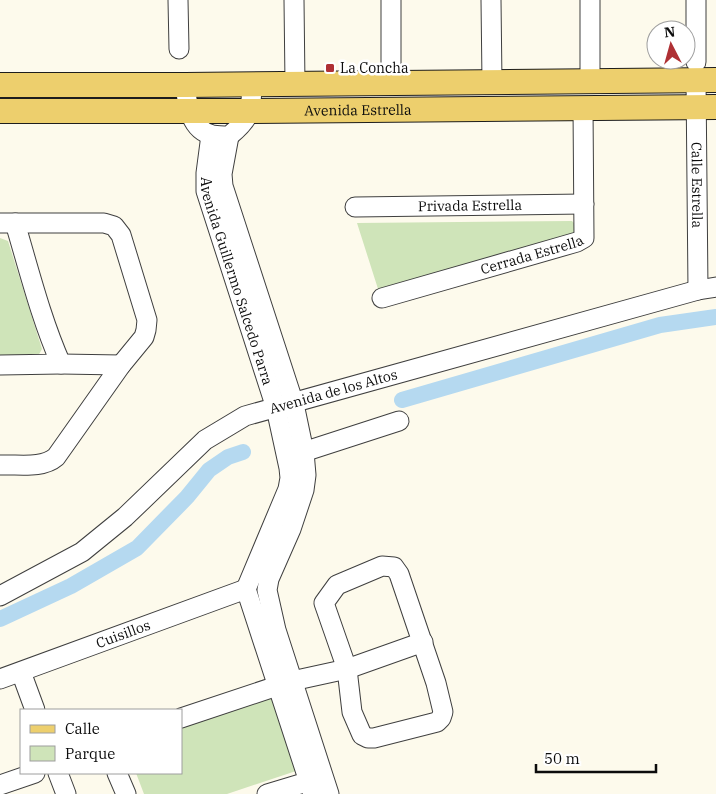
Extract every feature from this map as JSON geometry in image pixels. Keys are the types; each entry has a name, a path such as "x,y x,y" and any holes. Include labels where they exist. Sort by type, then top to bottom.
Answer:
{"main road":[{"name":"Avenida Estrella","path":"0,84 185,85 590,81 703,74"},
{"name":"Avenida Estrella","path":"0,111 706,107"}],"street":[{"path":"178,0 179,49"},
{"path":"294,0 295,84"},
{"path":"391,0 391,83"},
{"path":"491,0 492,82"},
{"path":"590,0 590,81"},
{"name":"Calle Estrella","path":"696,0 706,107 707,289"},
{"path":"185,85 191,116 202,129 220,136 242,124 251,111 252,84"},
{"name":"Cerrada Estrella","path":"382,298 577,242 584,238 583,107"},
{"name":"Avenida Guillermo Salcedo Parra","path":"220,136 214,173 206,191 247,288 285,406 296,454 306,476 304,490 291,529 269,579 267,590 285,683"},
{"name":"Privada Estrella","path":"355,207 584,204"},
{"path":"0,464 42,464 50,462 56,457 144,337 147,320 121,235 114,226 104,223 8,223 62,364"},
{"name":"Avenida de los Altos","path":"0,596 82,552 93,544 125,517 204,440 245,416 707,289"},
{"path":"0,364 122,365"},
{"path":"296,454 399,421"},
{"name":"Avenida Guillermo Salcedo Parra","path":"296,454 288,489 246,589 285,683 319,786"},
{"path":"391,566 397,570 422,642 443,712 441,718 437,722 374,738 365,737 358,728 352,712 348,669 324,603 337,585 377,568 391,566"},
{"name":"Cuisillos","path":"0,679 246,589"},
{"path":"182,718 285,683 348,669 422,642"},
{"path":"21,672 35,709"},
{"path":"0,785 32,774"},
{"path":"58,774 66,794"},
{"path":"117,774 126,794"},
{"path":"267,794 319,786"}],"green space":[{"path":"572,221 575,233 379,292 357,223"},
{"path":"0,238 8,241 42,349 38,356 0,357"},
{"path":"272,692 299,770 227,794 144,794 136,774 182,774 182,725"}],"waterway":[{"path":"402,400 660,325 716,317"},
{"path":"0,619 71,586 137,548 187,497 209,470 228,457 243,452"}],"place":[{"name":"La Concha","path":"330,68"}]}
